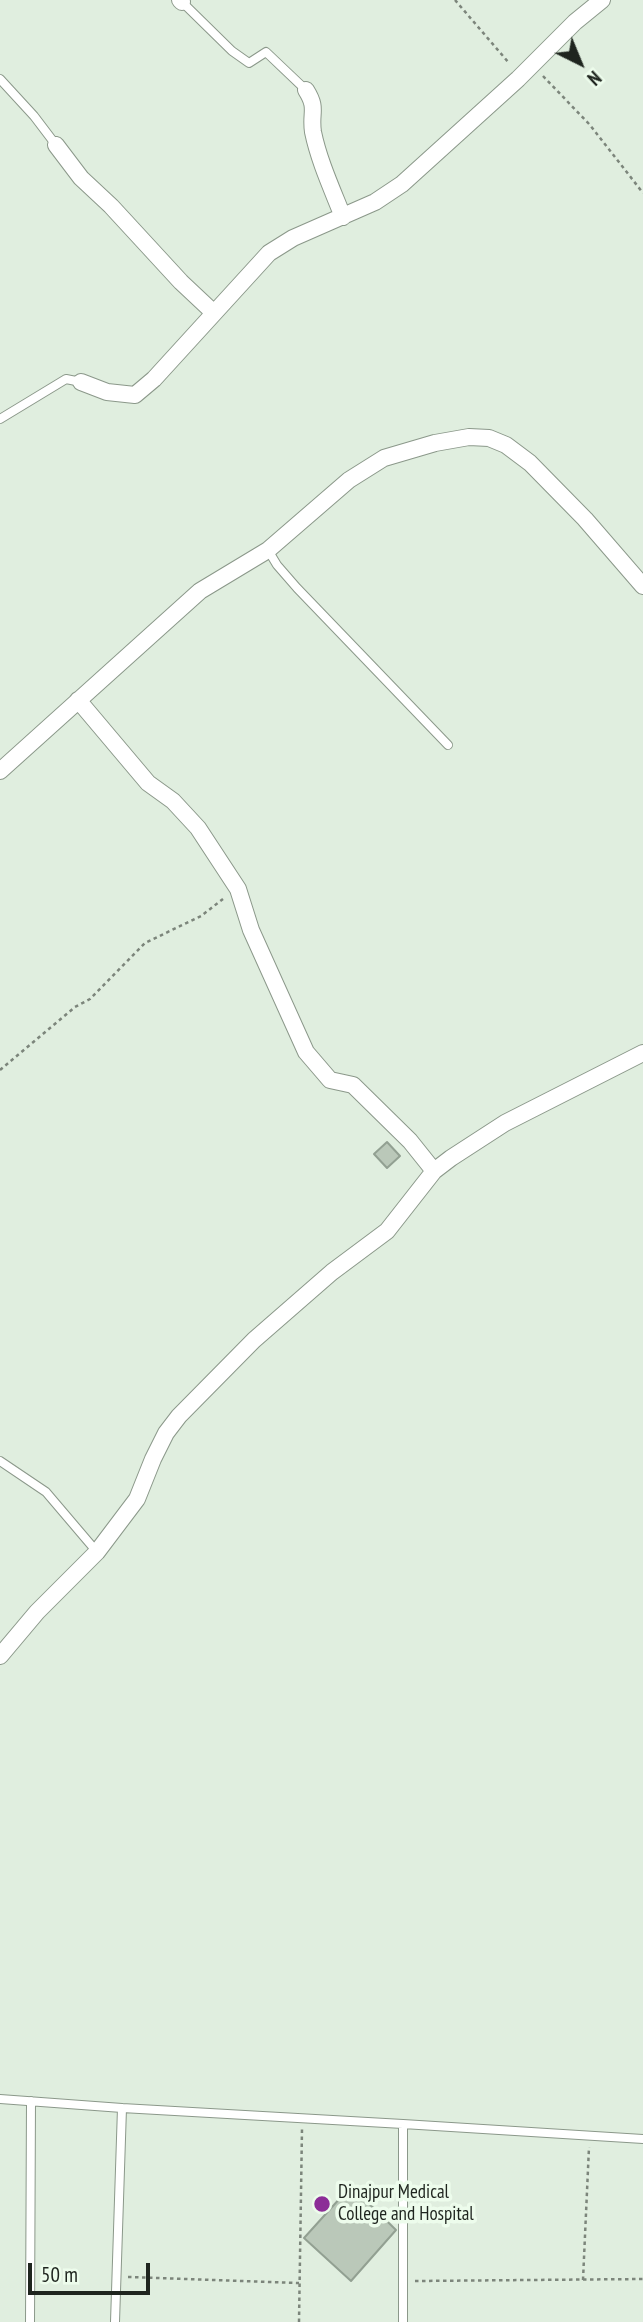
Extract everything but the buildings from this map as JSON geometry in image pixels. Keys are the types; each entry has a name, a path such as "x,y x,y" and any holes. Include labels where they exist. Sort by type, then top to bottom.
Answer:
{"street":[{"path":"81,382 107,392 135,395 154,379 269,253 293,238 375,202 402,184 602,0"},
{"path":"306,90 314,102 313,130 322,163 343,217"},
{"path":"56,145 80,178 111,205 181,282 214,313"},
{"path":"0,771 200,591 268,550 349,480 384,458 435,443 468,437 489,438 506,445 530,463 585,519 643,586"},
{"path":"78,700 148,783 173,801 198,828 238,889 251,930 306,1052 330,1080 353,1085 410,1141 434,1171"},
{"path":"0,1656 37,1612 97,1552 137,1499 166,1433 179,1416 254,1340 332,1272 387,1231 434,1171 505,1123 643,1053"}],"lane":[{"path":"181,1 232,51 249,63 266,52 306,90"},
{"path":"0,79 56,145"},
{"path":"0,419 66,379 81,382"},
{"path":"268,550 276,565 297,588 448,745"},
{"path":"0,1461 46,1492 97,1552"},
{"path":"0,2099 643,2139"},
{"path":"30,2322 31,2101"},
{"path":"115,2322 122,2108"},
{"path":"402,2322 403,2124"}],"path":[{"path":"455,0 498,51 527,70 590,125 643,192"},
{"path":"0,1070 75,1007 90,999 145,943 201,916 238,889"},
{"path":"299,2322 303,2119"},
{"path":"583,2280 589,2135"},
{"path":"117,2276 299,2283"},
{"path":"402,2281 643,2279"}],"place":[{"name":"Dinajpur Medical College and Hospital","path":"322,2204"}]}
